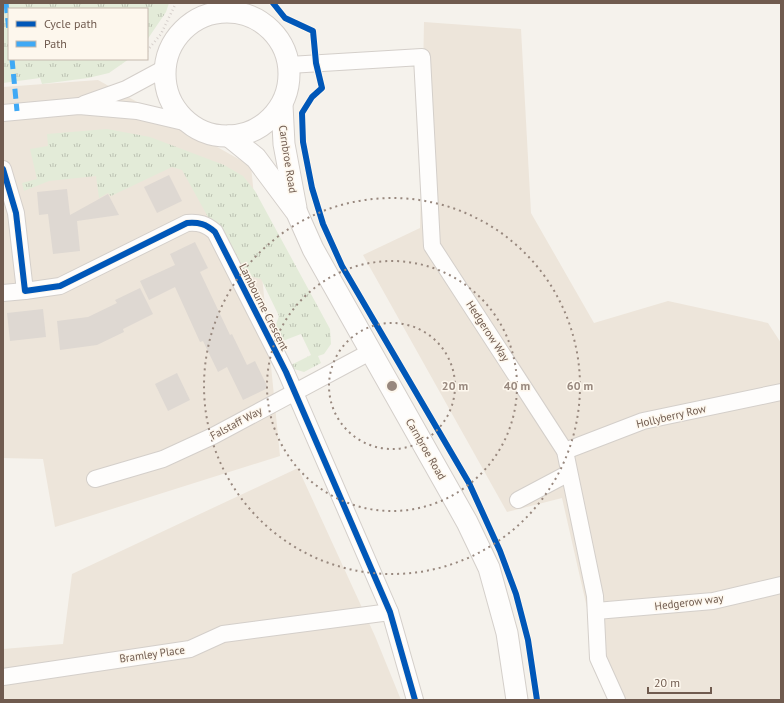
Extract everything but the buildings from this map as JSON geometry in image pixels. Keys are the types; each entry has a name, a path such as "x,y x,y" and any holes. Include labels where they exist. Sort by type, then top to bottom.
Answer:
{"street":[{"name":"Carnbroe Road","path":"250,10 270,28 283,45 289,65 289,86 282,105 268,121 251,132 229,136 207,133 188,123 173,106 165,86 165,68 169,50 196,12 250,10"},
{"name":"Hedgerow Way","path":"289,65 422,57 432,246 565,451 596,603 598,658 617,700"},
{"path":"78,106 126,89 165,68"},
{"name":"Carnbroe Road","path":"282,105 284,144 297,213"},
{"path":"3,113 78,106 137,111 188,123"},
{"name":"Carnbroe Road","path":"229,136 256,158 297,213 313,249 467,522 489,568 507,633 517,700"},
{"path":"3,169 16,212 25,291"},
{"name":"Lambourne Crescent","path":"3,293 60,286 187,223 197,222 208,226 215,232 295,392 390,612 415,700"},
{"name":"Falstaff Way","path":"95,479 163,459 213,436 370,352"},
{"name":"Hollyberry Row","path":"565,451 642,421 781,392"},
{"path":"518,500 570,473"},
{"name":"Hedgerow way","path":"596,603 713,601 781,585"},
{"name":"Bramley Place","path":"6,677 190,649 223,634 390,612"}],"path":[{"path":"148,50 161,34 176,3"}],"shaded area":[{"path":"424,22 521,29 531,213 594,323 668,301 768,323 781,343 781,700 608,700 562,498 507,512 363,255 420,228"},
{"path":"98,80 251,166 280,456 55,527 43,459 3,458 3,87"},
{"path":"298,468 375,636 401,700 3,700 3,649 63,644 72,574"}],"green space":[{"path":"3,3 169,3 166,12 148,39 148,8 8,8 8,60 128,60 109,73 88,78 42,84 40,78 3,83"},
{"path":"107,129 150,137 224,165 243,176 255,191 330,329 331,344 324,354 318,356 321,363 304,372 294,369 291,365 311,355 301,334 280,342 274,330 279,316 261,279 246,275 222,228 208,217 182,170 172,167 111,196 108,193 99,198 96,176 49,181 24,191 22,183 37,179 30,149 48,146 47,134"}],"marked path":[{"path":"6,3 8,22"},
{"path":"12,60 17,111"}],"cycle path":[{"path":"273,3 285,18 313,31 316,63 322,88 312,97 302,113 303,142 312,188 323,224 342,266 469,483 500,551 516,594 528,640 537,700"},
{"path":"3,169 16,213 25,291 60,286 187,223 202,224 215,232 286,372 390,612 415,700"}]}
